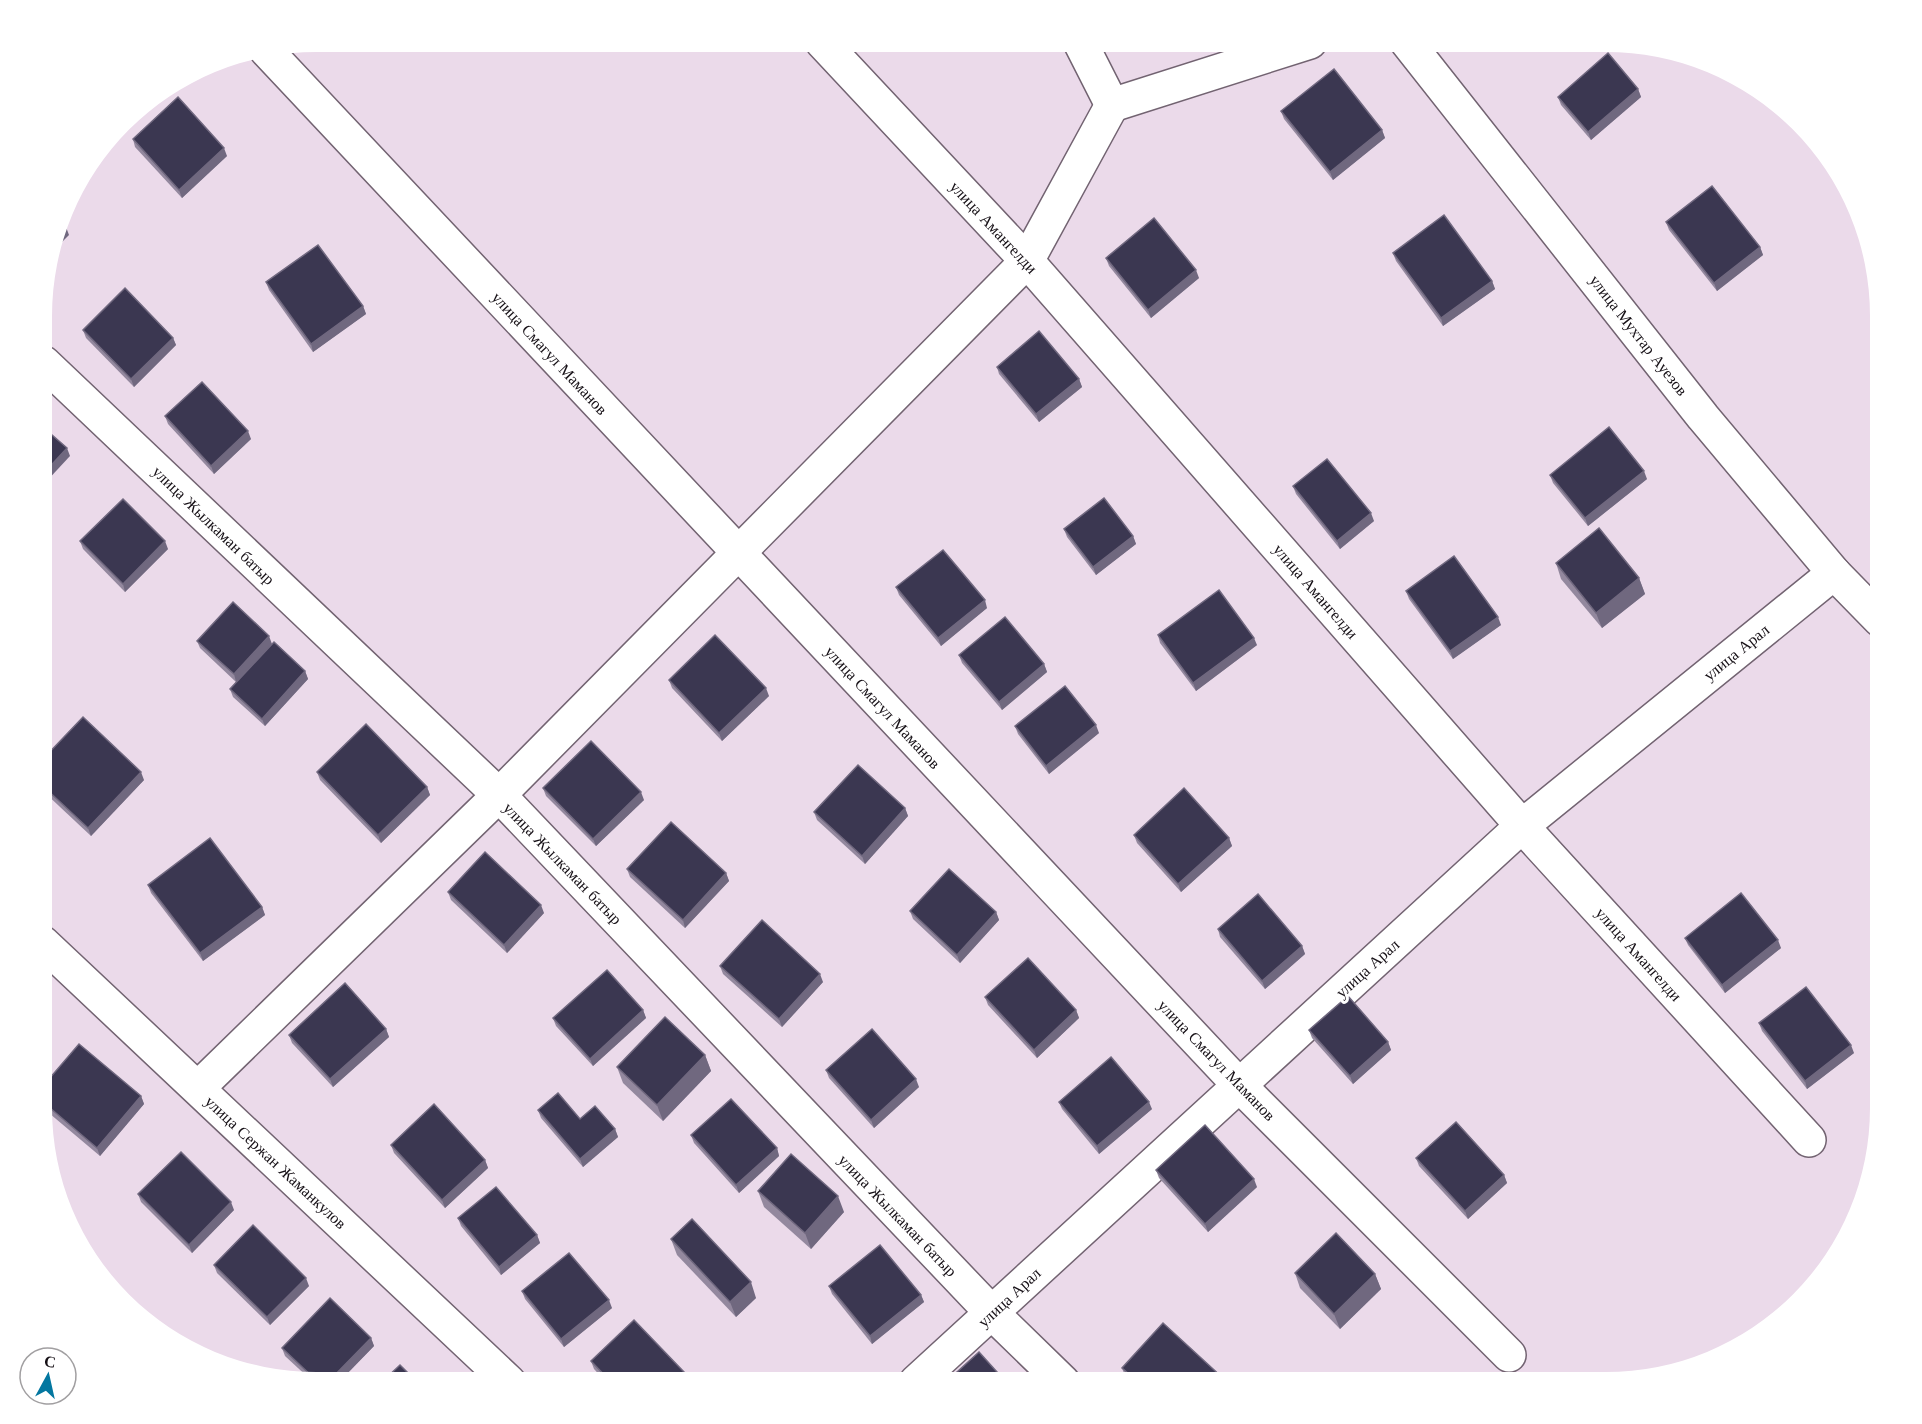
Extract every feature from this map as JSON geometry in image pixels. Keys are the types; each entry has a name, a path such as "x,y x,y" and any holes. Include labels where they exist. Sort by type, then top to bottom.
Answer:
{"street":[{"name":"улица Амангелди","path":"832,53 1027,261 1522,826 1809,1140"},
{"path":"1086,53 1112,105"},
{"path":"198,1088 499,795 1027,261 1112,105 1275,53"},
{"name":"улица Мухтар Ауезов","path":"1416,53 1696,407 1834,573 1870,610"},
{"name":"улица Смагул Маманов","path":"272,57 1239,1085 1509,1355"},
{"name":"улица Жылкаман батыр","path":"52,371 499,795 992,1313 1054,1372"},
{"name":"улица Арал","path":"927,1372 1522,826 1834,573"},
{"name":"улица Сержан Жаманкулов","path":"52,951 498,1372"}],"building":[{"path":"1608,53 1638,89 1588,132 1558,97"},
{"path":"1334,69 1382,130 1330,172 1281,111"},
{"path":"178,97 224,148 179,190 133,139"},
{"path":"1712,186 1760,247 1714,283 1666,222"},
{"path":"1444,215 1492,281 1441,318 1393,253"},
{"path":"1154,218 1196,270 1148,310 1106,258"},
{"path":"318,245 363,306 311,344 266,282"},
{"path":"125,288 173,338 131,379 83,330"},
{"path":"1039,331 1079,379 1036,414 997,367"},
{"path":"202,382 248,431 211,466 165,416"},
{"path":"1609,427 1644,471 1585,518 1550,475"},
{"path":"52,435 67,448 52,464"},
{"path":"1327,459 1371,513 1337,541 1293,486"},
{"path":"1104,498 1133,536 1093,567 1064,529"},
{"path":"123,499 165,541 123,584 80,541"},
{"path":"1599,528 1639,578 1596,613 1556,563"},
{"path":"943,550 985,600 938,638 896,587"},
{"path":"1454,556 1498,617 1450,651 1406,591"},
{"path":"1219,590 1254,638 1193,683 1158,635"},
{"path":"233,602 269,636 234,674 197,641"},
{"path":"1005,617 1044,664 999,702 959,655"},
{"path":"715,635 766,688 719,733 669,680"},
{"path":"274,642 305,671 262,719 230,689"},
{"path":"1065,686 1096,725 1046,766 1015,726"},
{"path":"83,717 141,772 88,828 52,794 52,750"},
{"path":"366,724 427,787 378,835 317,772"},
{"path":"591,741 641,792 593,839 543,788"},
{"path":"858,765 905,808 862,856 814,812"},
{"path":"1184,788 1229,838 1178,884 1134,835"},
{"path":"671,822 726,873 683,920 627,869"},
{"path":"210,838 262,907 200,953 148,885"},
{"path":"485,852 541,905 504,945 448,892"},
{"path":"949,869 996,912 957,955 910,911"},
{"path":"1741,893 1778,940 1722,985 1685,938"},
{"path":"1258,894 1302,946 1262,981 1218,929"},
{"path":"762,920 820,974 779,1019 720,966"},
{"path":"1028,958 1076,1010 1034,1050 985,997"},
{"path":"607,970 643,1010 590,1059 553,1018"},
{"path":"345,983 386,1029 330,1079 289,1035"},
{"path":"1806,987 1851,1045 1805,1081 1759,1023"},
{"path":"1348,996 1388,1042 1350,1076 1309,1030"},
{"path":"665,1017 705,1055 657,1105 617,1067"},
{"path":"872,1029 916,1079 871,1120 826,1070"},
{"path":"79,1044 141,1096 97,1148 52,1110 52,1076"},
{"path":"1111,1057 1149,1102 1097,1146 1059,1102"},
{"path":"558,1093 580,1119 595,1106 615,1129 580,1159 538,1110"},
{"path":"731,1099 777,1148 736,1185 691,1135"},
{"path":"434,1104 485,1160 442,1200 391,1145"},
{"path":"1456,1122 1504,1175 1465,1211 1416,1158"},
{"path":"1205,1125 1254,1179 1205,1224 1156,1170"},
{"path":"181,1152 231,1202 189,1245 138,1194"},
{"path":"791,1154 838,1196 805,1233 758,1191"},
{"path":"496,1187 537,1235 499,1267 458,1218"},
{"path":"692,1219 751,1282 730,1302 671,1239"},
{"path":"253,1225 306,1278 267,1317 214,1265"},
{"path":"1336,1233 1375,1274 1334,1314 1295,1273"},
{"path":"880,1245 921,1295 870,1336 829,1286"},
{"path":"569,1253 609,1300 561,1339 522,1291"},
{"path":"330,1298 371,1338 338,1372 307,1371 282,1348"},
{"path":"634,1320 684,1372 601,1372 591,1361"},
{"path":"1163,1323 1216,1372 1127,1372 1122,1368"},
{"path":"979,1352 997,1372 957,1372"},
{"path":"400,1365 407,1372 393,1372"}]}
